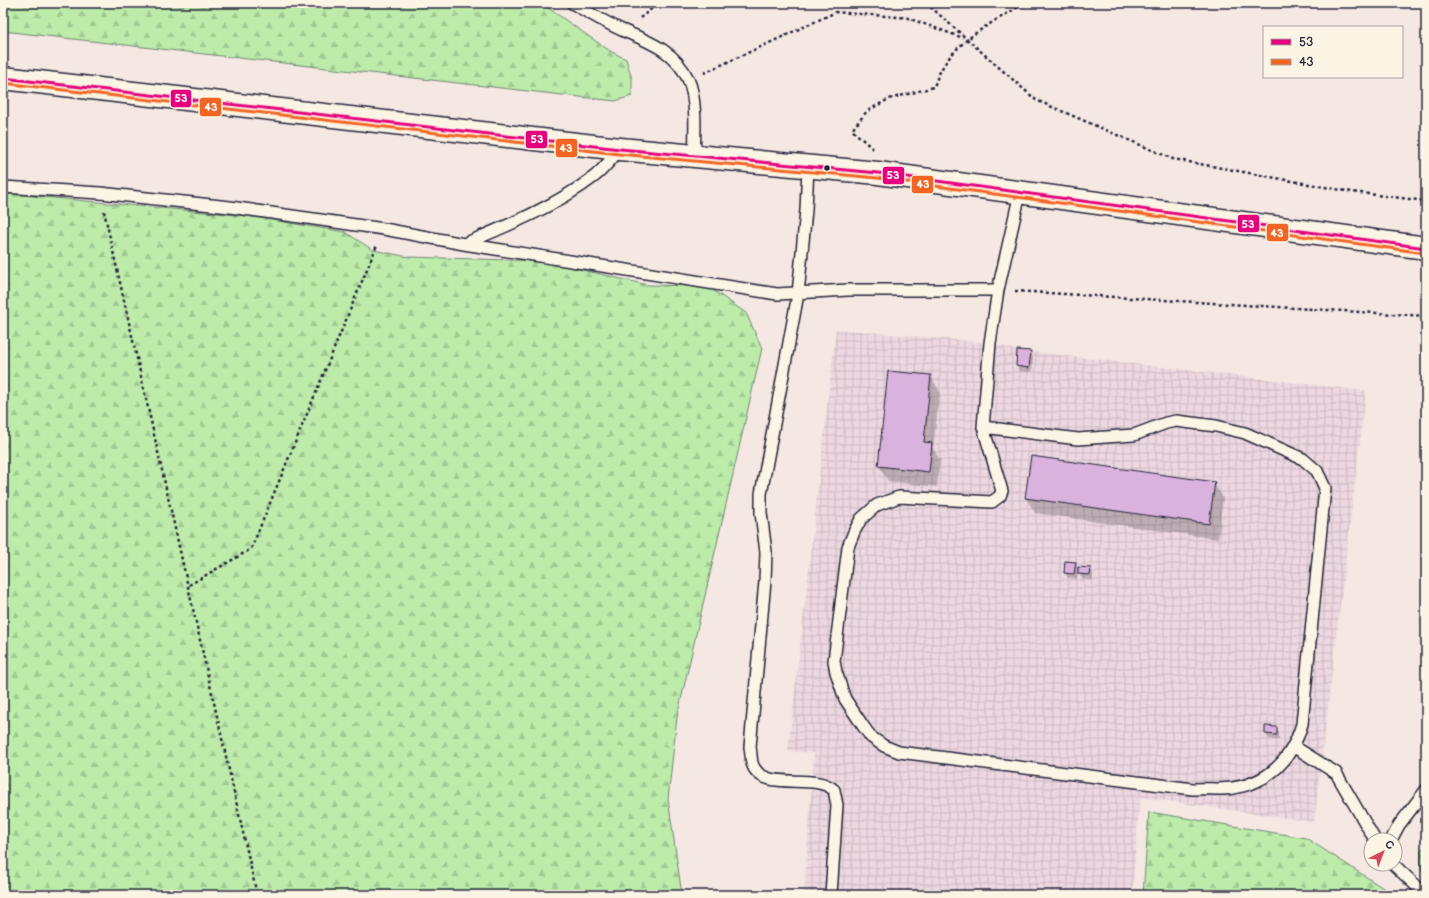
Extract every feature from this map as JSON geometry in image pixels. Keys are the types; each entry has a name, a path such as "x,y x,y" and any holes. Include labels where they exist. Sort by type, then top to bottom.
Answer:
{"main road":[{"path":"3,78 620,149 895,175 1426,248"}],"lane":[{"path":"572,3 598,18 662,48 675,60 689,79 695,126 694,155"},
{"path":"464,244 524,218 557,201 596,175 620,149"},
{"path":"808,166 806,210 798,294 761,494 761,513 766,552 765,581 750,748 752,764 758,774 768,779 823,782 834,790 837,805 831,895"},
{"path":"3,187 100,193 230,207 384,229 464,244 777,294 848,290 998,290"},
{"path":"983,427 1078,439 1134,435 1166,423 1176,421 1210,425 1245,433 1303,459 1317,471 1325,488 1302,724 1293,746 1280,764 1262,780 1232,788 1193,789 900,752 884,746 871,737 845,699 834,660 848,547 861,520 877,505 899,497 992,502 1000,496 1002,491 983,427 990,343 998,290 1020,193"},
{"path":"1293,746 1336,773 1369,832"},
{"path":"1395,832 1426,790"},
{"path":"1402,872 1426,895"}],"path":[{"path":"624,31 659,3"},
{"path":"926,3 965,39 1036,100 1172,159 1352,192 1426,201"},
{"path":"874,150 852,130 867,111 889,99 934,87 938,72 965,39 1026,3"},
{"path":"689,79 836,12 908,18 965,39"},
{"path":"100,193 257,895"},
{"path":"188,585 252,549 384,229"},
{"path":"998,290 1426,316"}],"shaded area":[{"path":"836,329 990,343 1017,350 1366,391 1314,822 1140,797 1132,895 804,895 814,753 788,751"}],"green space":[{"path":"3,3 541,3 610,51 626,59 632,79 632,96 615,101 3,31"},
{"path":"11,194 247,216 345,232 373,250 409,257 543,261 648,285 707,286 746,313 762,348 677,717 668,799 682,895 3,895 3,195"},
{"path":"1149,812 1306,838 1394,895 1143,895"},
{"path":"1426,845 1426,875 1421,869 1421,850"}],"building":[{"path":"1017,350 1031,351 1029,368 1016,366"},
{"path":"888,371 931,375 924,442 932,443 929,472 878,466"},
{"path":"1031,456 1215,482 1209,524 1025,498"},
{"path":"1065,561 1076,562 1074,574 1064,573"},
{"path":"1078,567 1091,568 1090,575 1078,574"},
{"path":"1265,726 1277,727 1277,735 1265,734"}],"transit line":[{"name":"53","path":"3,78 620,149 878,173 1426,248"},
{"name":"43","path":"3,83 619,154 877,178 1425,253"}]}
